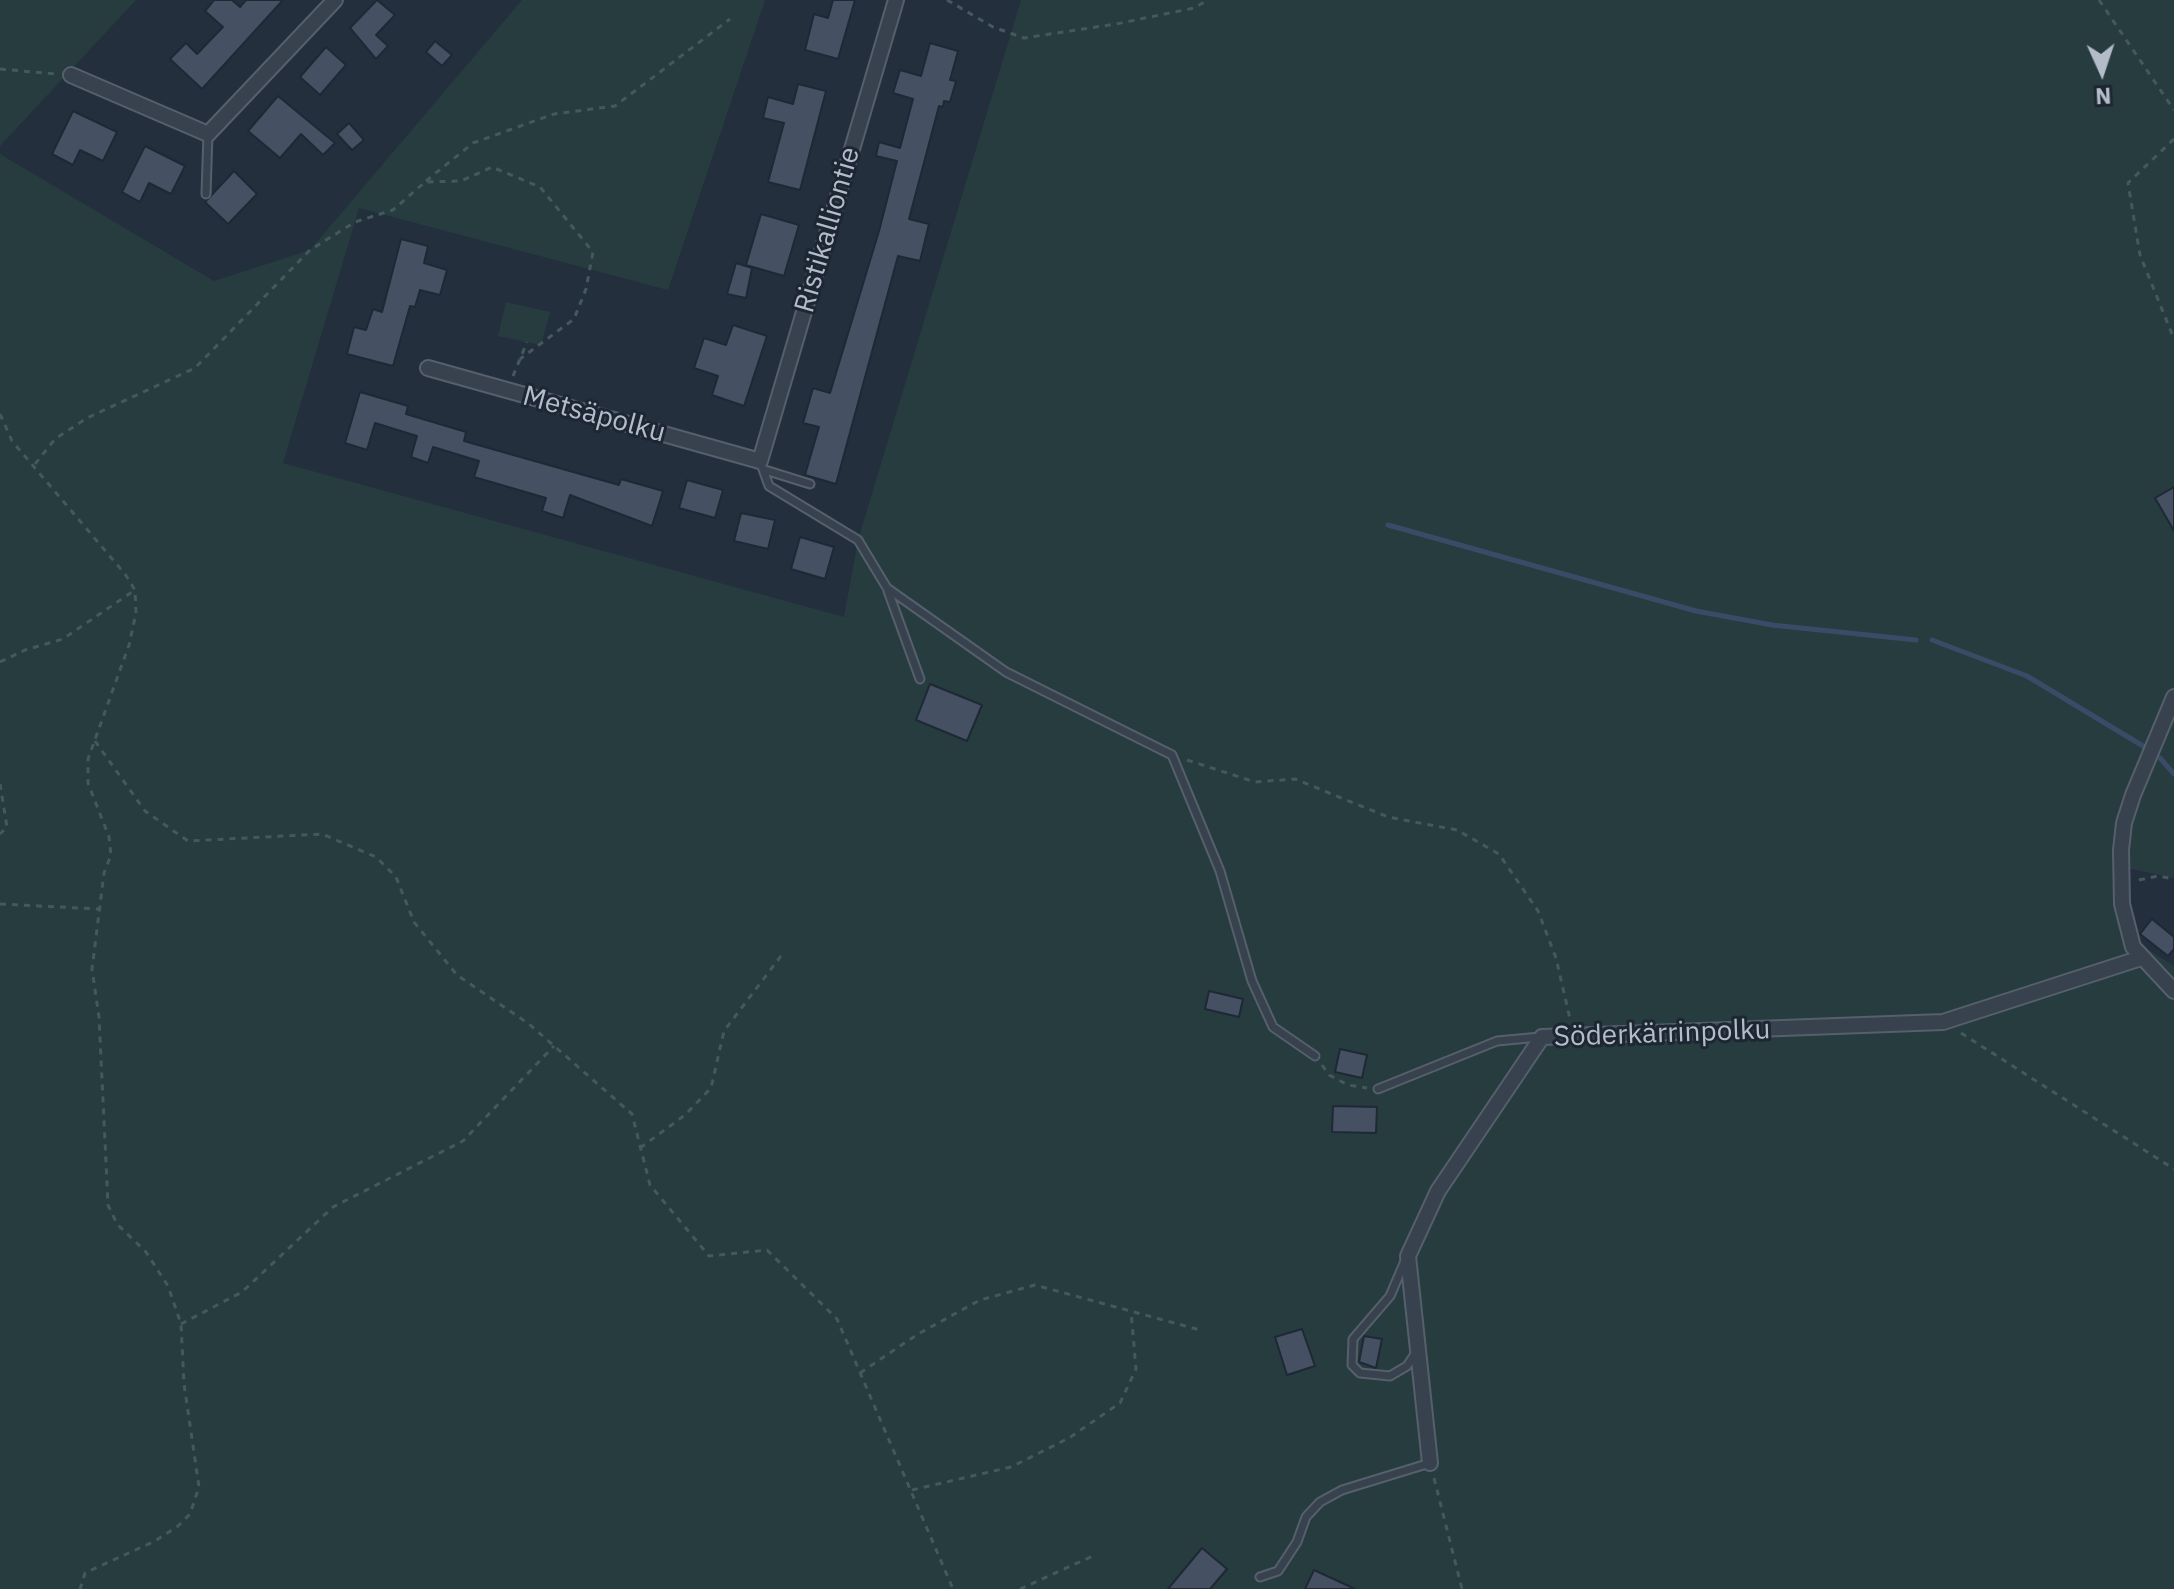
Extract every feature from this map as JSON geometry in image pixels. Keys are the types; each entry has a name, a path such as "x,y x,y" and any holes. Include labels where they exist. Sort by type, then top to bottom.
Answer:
{"street":[{"path":"71,75 208,134 335,0"},
{"name":"Ristikalliontie","path":"762,466 896,0"},
{"name":"Metsäpolku","path":"428,368 762,466"},
{"path":"2174,697 2124,823 2122,886 2125,922 2141,958 2174,991"},
{"name":"Söderkärrinpolku","path":"1408,1256 1438,1191 1542,1037 1943,1022 2141,958"},
{"path":"1408,1256 1430,1463"}],"lane":[{"path":"206,194 208,134"},
{"path":"762,466 810,484"},
{"path":"762,466 769,486 858,540 887,588 920,679"},
{"path":"887,588 1006,672 1172,755 1220,871 1252,981 1273,1027 1315,1056"},
{"path":"1378,1089 1497,1041 1542,1037"},
{"path":"1408,1256 1390,1296 1353,1339 1352,1365 1360,1373 1390,1376 1407,1366 1418,1349"},
{"path":"1260,1577 1278,1571 1297,1542 1306,1517 1320,1502 1342,1490 1430,1463"}],"path":[{"path":"947,0 993,27 1024,38 1179,12 1208,0"},
{"path":"2099,0 2174,110"},
{"path":"35,464 55,439 87,418 195,368 310,250 355,222 393,210 473,143 554,114 615,106 730,19"},
{"path":"0,69 71,75"},
{"path":"2174,139 2128,183 2140,255 2174,339"},
{"path":"425,182 461,181 492,167 540,187 593,252 586,289 574,319 520,359"},
{"path":"506,391 527,342"},
{"path":"0,414 12,441 35,464 135,590 136,613 129,645 88,759 88,783 109,837 111,855 98,909 92,969 99,1017 108,1205 117,1224 146,1252 168,1286 181,1324 184,1384 199,1487 190,1514 155,1541 85,1573 80,1589"},
{"path":"0,662 25,650 63,639 135,590"},
{"path":"95,741 145,811 188,841 322,834 376,857 396,877 414,922 457,975 529,1024 632,1114 650,1185 709,1256 767,1250 837,1319 953,1589"},
{"path":"1172,755 1255,782 1295,779 1388,817 1457,830 1499,854 1538,911 1556,958 1574,1036"},
{"path":"0,784 7,827 0,834"},
{"path":"2122,886 2158,876 2174,879"},
{"path":"0,904 98,909"},
{"path":"640,1148 685,1115 711,1088 724,1031 784,952"},
{"path":"1943,1022 2174,1169"},
{"path":"181,1324 242,1292 333,1207 463,1141 554,1046"},
{"path":"1315,1056 1329,1075 1378,1089"},
{"path":"860,1373 918,1334 980,1300 1035,1285 1200,1330"},
{"path":"911,1490 1011,1467 1069,1438 1120,1403 1136,1369 1131,1311"},
{"path":"1430,1463 1462,1589"},
{"path":"1020,1589 1095,1555"}],"green space":[{"path":"0,0 136,0 0,146"},
{"path":"522,0 765,0 668,290 359,208 283,463 844,617 858,540 1021,0 2174,0 2174,878 2122,867 2133,946 2149,950 2174,966 2174,1589 0,1589 0,154 214,281 310,250"},
{"path":"506,302 550,312 541,345 498,336"}],"building":[{"path":"214,0 232,0 240,7 246,0 283,0 202,89 170,59 186,43 197,54 223,27 205,11"},
{"path":"377,0 395,15 376,35 388,46 376,59 350,28"},
{"path":"833,0 855,0 838,59 805,50 814,14 828,18"},
{"path":"435,41 452,55 442,66 426,52"},
{"path":"930,43 958,51 950,80 956,81 950,102 944,101 943,107 939,106 909,219 929,224 920,261 898,256 836,484 805,475 819,427 803,423 813,388 830,393 879,231 897,161 876,156 879,142 900,148 913,99 893,93 900,70 921,76"},
{"path":"326,47 346,65 320,95 300,77"},
{"path":"798,84 826,91 800,190 768,182 784,123 763,118 768,97 793,104"},
{"path":"278,96 335,143 323,155 301,134 280,158 248,131"},
{"path":"73,111 117,132 103,161 80,150 73,165 52,154"},
{"path":"349,123 364,140 352,150 337,134"},
{"path":"145,146 185,166 171,194 149,183 140,202 122,192"},
{"path":"234,171 257,194 228,224 205,202"},
{"path":"761,214 799,225 784,276 746,265"},
{"path":"401,239 428,246 424,263 447,270 440,295 420,290 415,307 410,306 393,366 347,354 354,327 366,330 373,309 382,312"},
{"path":"736,263 752,268 746,298 727,294"},
{"path":"733,325 767,336 744,406 712,395 718,376 694,368 704,338 726,345"},
{"path":"360,392 408,406 406,414 466,432 464,441 619,485 621,479 663,491 652,526 570,495 563,518 542,511 546,498 474,477 479,461 433,447 428,463 411,457 417,436 375,423 367,450 345,443"},
{"path":"687,480 723,490 715,518 679,508"},
{"path":"2174,487 2174,531 2155,498"},
{"path":"741,513 775,520 768,549 734,541"},
{"path":"800,537 834,547 825,579 791,569"},
{"path":"930,684 982,705 967,741 916,720"},
{"path":"2152,919 2174,937 2174,949 2168,956 2140,934"},
{"path":"1209,991 1243,999 1239,1017 1205,1009"},
{"path":"1340,1049 1367,1055 1362,1078 1335,1072"},
{"path":"1333,1106 1377,1107 1376,1133 1332,1132"},
{"path":"1302,1329 1315,1366 1287,1375 1275,1337"},
{"path":"1364,1336 1382,1339 1376,1368 1359,1362"},
{"path":"1202,1548 1227,1569 1210,1589 1168,1589"},
{"path":"1314,1570 1355,1589 1305,1589"}],"waterway":[{"path":"1388,525 1696,611 1772,625 1916,640"},
{"path":"1932,640 2027,676 2148,749"},
{"path":"2160,758 2174,774"}]}
